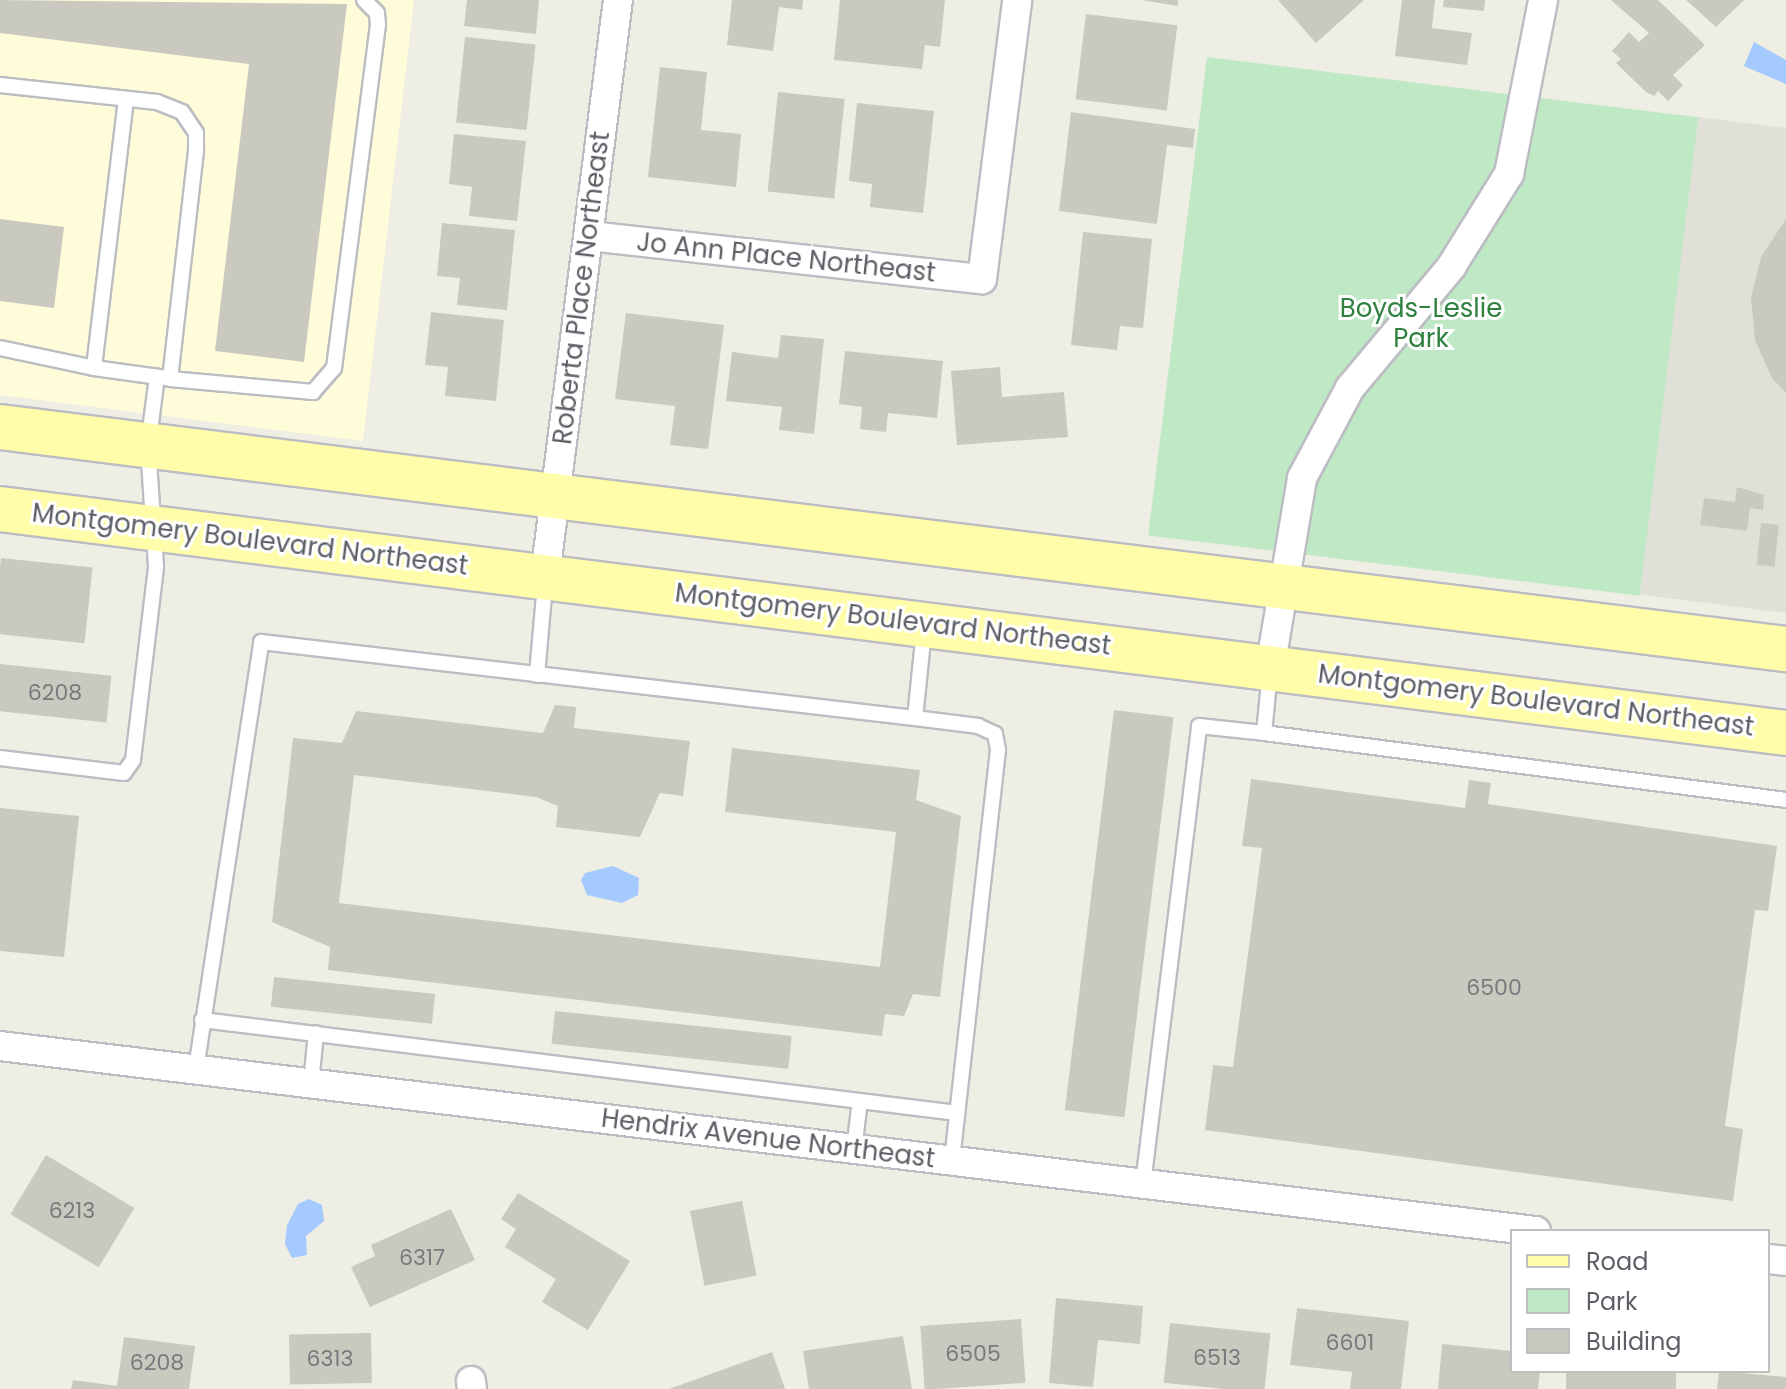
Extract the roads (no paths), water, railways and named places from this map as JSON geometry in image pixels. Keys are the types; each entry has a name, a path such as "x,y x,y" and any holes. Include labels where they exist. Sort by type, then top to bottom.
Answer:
{"main road":[{"path":"0,427 1786,649"},
{"name":"Montgomery Boulevard Northeast","path":"0,509 1786,733"}],"street":[{"name":"Roberta Place Northeast","path":"545,576 618,0"},
{"name":"Jo Ann Place Northeast","path":"590,236 982,279 1017,0"},
{"path":"1270,668 1302,478 1350,388 1451,267 1509,174 1543,0"},
{"name":"Hendrix Avenue Northeast","path":"0,1046 1519,1229"}],"lane":[{"path":"0,348 94,368 164,378 304,394 320,388 334,368 378,25 377,13 364,0"},
{"path":"0,85 173,106 196,133 164,378 148,446 156,566 133,760 124,773 0,758"},
{"path":"94,368 126,99"},
{"path":"537,675 545,576"},
{"path":"915,718 925,624"},
{"path":"196,1069 261,642 915,718 978,726 995,734 998,750 952,1161"},
{"path":"1264,733 1270,668"},
{"path":"1143,1184 1199,726 1786,800"},
{"path":"202,1020 957,1113"},
{"path":"311,1083 316,1033"},
{"path":"854,1149 860,1101"}],"water":[{"path":"1754,42 1786,60 1786,84 1744,66"},
{"path":"613,866 639,878 638,895 622,903 587,895 581,880 585,873"},
{"path":"309,1199 322,1205 324,1221 306,1236 307,1255 292,1258 285,1244 287,1225 298,1204"}],"park label":[{"name":"Boyds-Leslie Park","path":"1421,324"}]}
